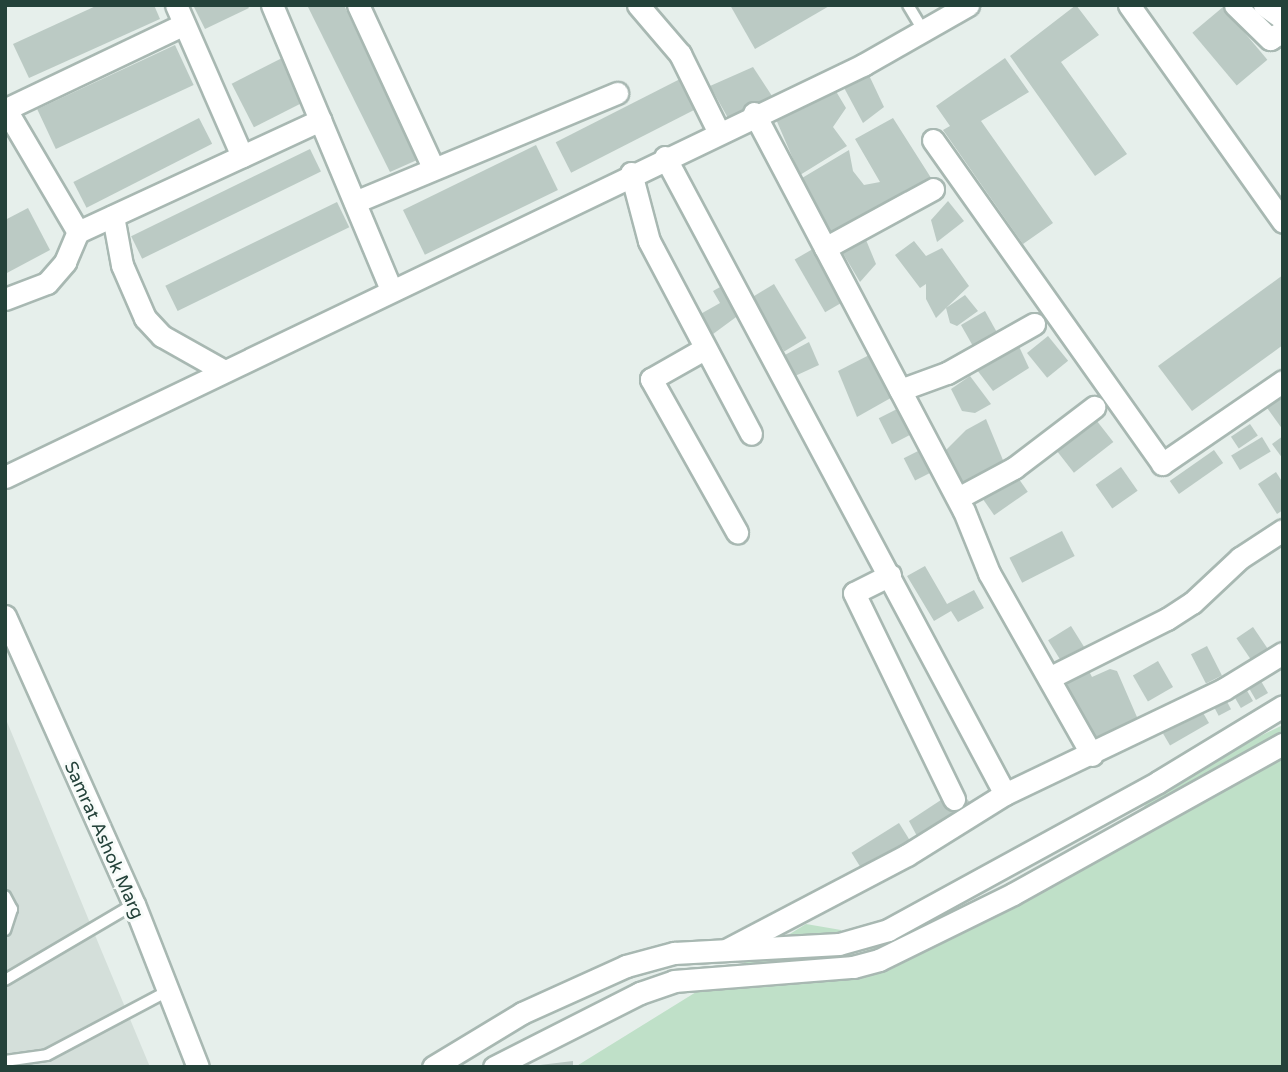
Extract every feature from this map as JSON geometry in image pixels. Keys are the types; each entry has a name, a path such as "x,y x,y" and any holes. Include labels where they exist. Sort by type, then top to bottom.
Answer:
{"street":[{"path":"272,5 391,289"},
{"path":"358,5 433,167"},
{"path":"638,5 680,54 718,131"},
{"path":"5,477 754,113 925,33 968,5"},
{"path":"1129,5 1283,222"},
{"path":"1235,5 1270,39 1283,31"},
{"path":"1264,5 1283,19"},
{"path":"78,232 6,108 180,15 242,156"},
{"path":"355,202 433,167 617,93"},
{"path":"754,113 958,498 989,573 1092,755"},
{"path":"5,299 47,283 65,262 78,232 320,120"},
{"path":"933,140 1162,464 1283,381"},
{"path":"665,157 1005,794"},
{"path":"631,173 649,242 751,434"},
{"path":"825,248 933,189"},
{"path":"113,216 122,265 145,318 162,336 224,371"},
{"path":"900,390 957,368 1034,324"},
{"path":"704,349 651,379 737,533"},
{"path":"958,498 1014,468 1094,407"},
{"path":"1049,678 1167,619 1192,603 1240,558 1283,530"},
{"path":"890,575 854,593 954,799"},
{"name":"Samrat Ashok Marg","path":"5,616 134,904 198,1067"},
{"path":"728,949 907,855 1005,794 1092,755 1224,689 1283,653"},
{"path":"433,1067 571,988 674,953 839,944 888,930 1158,782 1283,706"},
{"path":"494,1067 606,1009 674,981 853,967 879,960 1013,894 1283,744"}],"lane":[{"path":"908,5 925,33"},
{"path":"5,896 12,909 5,930"},
{"path":"7,976 134,904"},
{"path":"5,1061 47,1055 168,991"}],"shaded area":[{"path":"5,717 102,952 150,1067 5,1067"}],"green space":[{"path":"1283,725 1283,1067 575,1067 806,924 841,930 853,956 1101,852 1169,780"}],"building":[{"path":"98,5 154,5 160,19 29,78 13,44"},
{"path":"193,5 247,5 249,8 205,29"},
{"path":"307,5 344,5 417,160 390,172"},
{"path":"730,5 831,5 755,49"},
{"path":"1076,5 1099,35 1061,62 1127,154 1095,176 1010,56"},
{"path":"1223,7 1267,60 1237,86 1192,33"},
{"path":"175,45 194,85 56,149 37,109"},
{"path":"286,56 308,100 254,127 232,84"},
{"path":"1005,58 1029,92 981,121 1053,223 1023,244 943,130 950,126 936,106"},
{"path":"753,67 772,96 728,118 710,86"},
{"path":"867,71 884,107 863,123 842,84"},
{"path":"684,77 699,107 571,173 556,142"},
{"path":"834,88 846,108 833,127 847,146 800,175 775,117"},
{"path":"199,118 212,144 87,208 73,182"},
{"path":"893,118 933,181 831,244 797,181 849,150 853,171 864,185 880,182 855,139"},
{"path":"536,145 558,190 425,255 403,210"},
{"path":"310,149 321,171 142,259 131,236"},
{"path":"948,201 964,221 937,242 931,220"},
{"path":"337,202 349,227 178,311 165,286"},
{"path":"28,208 50,250 5,274 5,220"},
{"path":"861,228 876,264 860,282 838,245"},
{"path":"914,241 926,256 942,248 969,286 936,318 926,299 926,284 920,288 895,255"},
{"path":"818,246 848,299 825,312 795,260"},
{"path":"1283,275 1283,345 1192,411 1158,366"},
{"path":"731,281 747,309 709,337 697,316 720,303 713,291"},
{"path":"774,284 806,338 784,351 752,297"},
{"path":"965,295 978,311 957,326 950,323 946,308"},
{"path":"985,311 999,336 978,355 961,325"},
{"path":"1048,336 1068,361 1047,378 1027,353"},
{"path":"1016,340 1029,368 993,391 974,366"},
{"path":"809,342 819,365 795,376 783,356"},
{"path":"877,351 896,395 857,417 838,371"},
{"path":"970,376 991,404 975,413 962,411 951,389"},
{"path":"1283,393 1283,430 1265,405"},
{"path":"901,407 914,433 892,444 879,418"},
{"path":"1093,416 1113,442 1074,473 1054,447"},
{"path":"986,419 1005,465 967,491 946,450 966,430"},
{"path":"1250,424 1258,436 1239,448 1231,437"},
{"path":"1283,436 1283,459 1272,444"},
{"path":"1262,437 1271,452 1240,470 1231,456"},
{"path":"926,447 937,469 915,481 904,458"},
{"path":"1214,450 1223,463 1179,494 1170,481"},
{"path":"1121,467 1138,491 1112,509 1096,485"},
{"path":"1014,472 1028,492 994,515 980,496"},
{"path":"1276,472 1283,483 1283,510 1277,514 1258,484"},
{"path":"1062,531 1075,556 1022,583 1009,558"},
{"path":"925,566 947,604 974,590 984,608 958,622 951,611 934,621 907,576"},
{"path":"1071,626 1087,652 1065,667 1048,640"},
{"path":"1253,627 1270,652 1253,663 1236,638"},
{"path":"1207,646 1222,675 1206,684 1191,654"},
{"path":"1158,661 1173,687 1148,701 1133,676"},
{"path":"1086,665 1092,677 1110,669 1117,671 1140,724 1093,744 1063,675"},
{"path":"1261,681 1268,693 1256,700 1249,688"},
{"path":"1246,689 1253,701 1241,708 1234,696"},
{"path":"1224,696 1231,709 1219,716 1212,703"},
{"path":"1202,711 1209,723 1170,746 1163,734"},
{"path":"962,793 973,806 918,838 909,821 947,796"},
{"path":"899,823 912,844 865,874 852,853"},
{"path":"573,1061 573,1067 540,1067 540,1065"}]}
